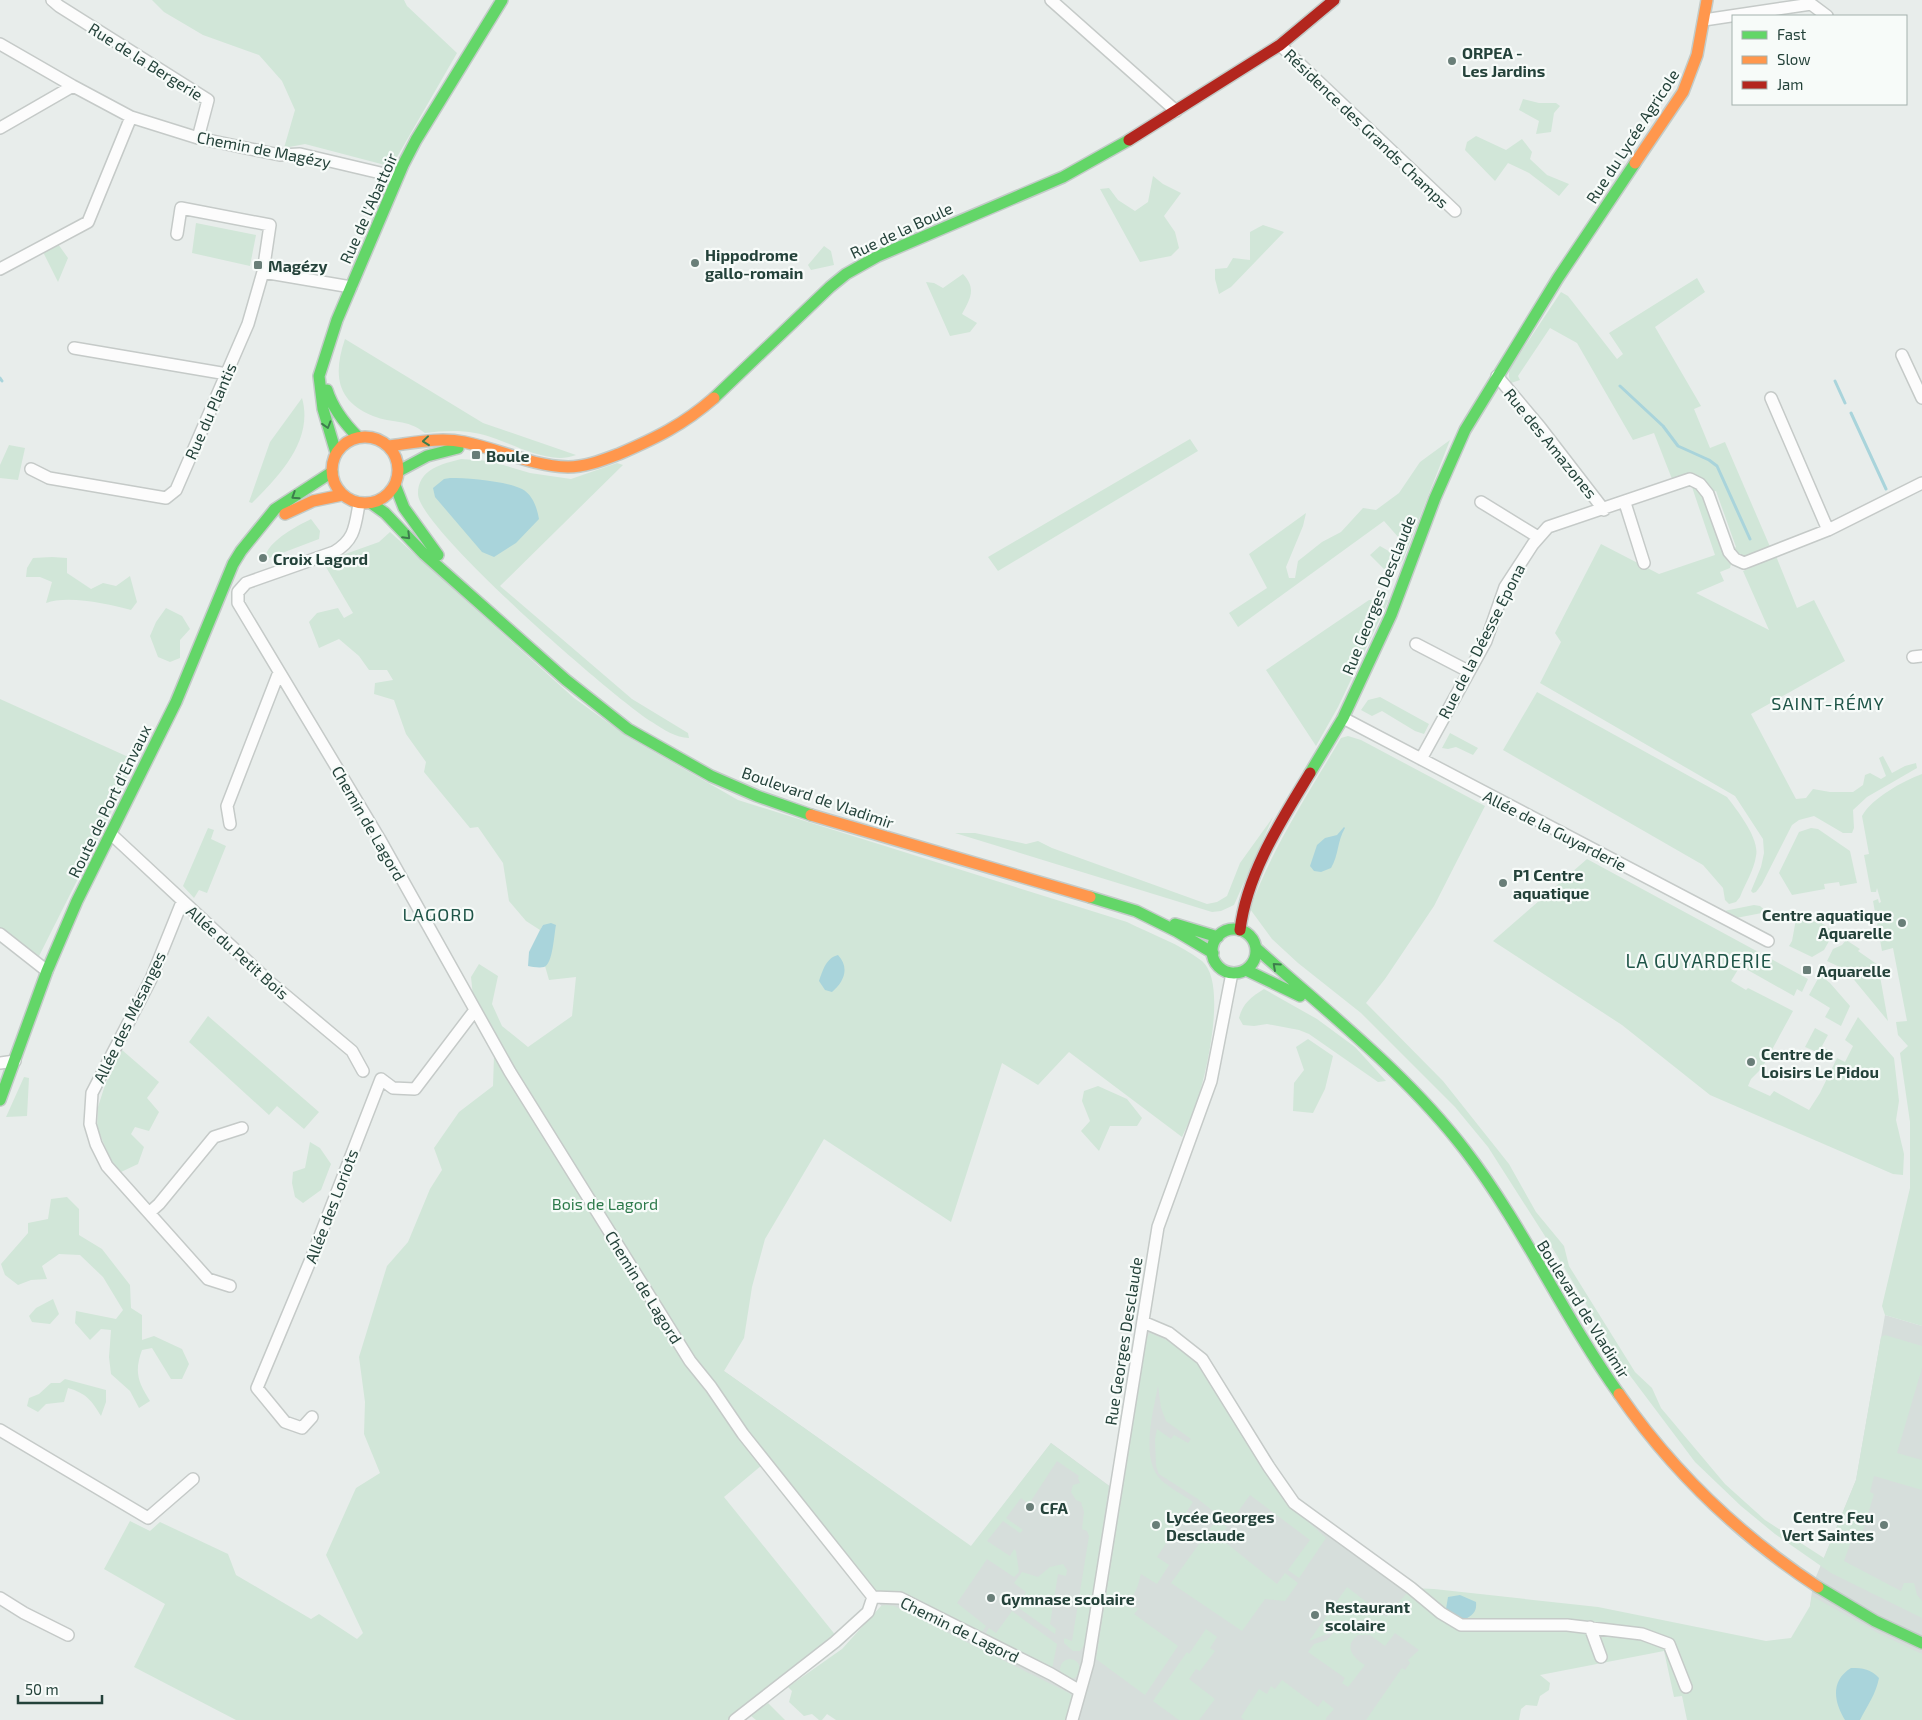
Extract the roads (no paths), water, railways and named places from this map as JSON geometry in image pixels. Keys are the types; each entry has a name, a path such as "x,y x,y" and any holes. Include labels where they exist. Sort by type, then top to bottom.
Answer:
{"street":[{"name":"Rue de la Bergerie","path":"52,0 208,100 198,138"},
{"name":"Rue de l'Abattoir","path":"358,438 340,419 334,408 326,383 323,361 329,341 397,178 416,140 502,0"},
{"path":"1051,0 1176,111"},
{"name":"Rue de la Boule","path":"388,446 442,440 464,442 540,464 568,467 596,462 657,438 679,426 700,410 729,385 830,287 862,264 1062,177 1140,134 1280,45 1334,0"},
{"name":"Rue du Lycée Agricole","path":"1558,278 1683,92 1694,69 1707,0"},
{"path":"1737,15 1811,4 1826,15"},
{"path":"1704,20 1732,16"},
{"name":"Chemin de Magézy","path":"0,44 131,117 198,138 280,155 300,154 397,178"},
{"name":"Résidence des Grands Champs","path":"1280,45 1454,211"},
{"path":"0,128 73,86"},
{"path":"0,269 88,222 131,117"},
{"name":"Rue du Plantis","path":"31,469 49,478 166,498 176,490 248,324 263,272 270,225 180,208 177,234"},
{"path":"263,272 351,287"},
{"name":"Rue Georges Desclaude","path":"1240,930 1242,913 1256,870 1294,799 1343,718 1391,615 1435,498 1461,439 1497,376 1558,278"},
{"path":"74,348 227,374"},
{"path":"1902,355 1922,398"},
{"path":"323,361 319,376 321,398 336,453 332,472 335,485 342,495 359,504 372,503 382,499 391,492 399,472 395,454 388,446 375,438 358,438 349,441 336,453"},
{"name":"Rue des Amazones","path":"1497,376 1540,427 1604,510"},
{"path":"1771,398 1828,530"},
{"name":"Rue de la Boule","path":"399,472 418,459 437,452 462,448 490,451"},
{"name":"Route de Port d'Envaux","path":"0,1100 47,971 77,901 176,702 233,564 275,509 332,472"},
{"name":"Rue de la Déesse Epona","path":"1421,759 1486,640 1505,587 1538,537 1548,527 1625,503 1690,479 1700,484 1708,494 1729,552 1735,559 1744,562 1828,530 1922,483"},
{"name":"Boulevard de Vladimir","path":"395,485 404,508 415,525 461,584"},
{"path":"263,525 301,506 342,495"},
{"path":"1481,502 1538,537"},
{"name":"Boulevard de Vladimir","path":"372,503 424,554 461,584 566,680 600,708 655,745 711,776 789,808 1136,912 1176,931 1213,953"},
{"path":"1625,503 1644,563"},
{"name":"Chemin de Lagord","path":"359,504 354,532 346,545 334,552 246,583 238,592 238,603 379,838 510,1072 690,1361 711,1387 743,1434 874,1597 900,1598 1051,1674 1080,1691"},
{"path":"1416,644 1468,671"},
{"path":"230,824 227,806 280,672"},
{"name":"Allée de la Guyarderie","path":"1343,718 1768,941"},
{"name":"Allée du Petit Bois","path":"111,834 272,984 352,1051 363,1071"},
{"name":"Allée des Mésanges","path":"182,902 151,980 92,1093 90,1124 107,1166 208,1278 230,1286"},
{"path":"1136,912 1218,937"},
{"path":"1246,970 1254,960 1256,948 1251,937 1240,930 1228,930 1218,937 1215,942 1213,953 1219,966 1232,973 1246,970 1262,976 1322,1008"},
{"path":"0,934 47,971"},
{"name":"Boulevard de Vladimir","path":"1256,948 1397,1072 1460,1142 1497,1197 1610,1383 1647,1434 1680,1474 1726,1518 1791,1571 1836,1600 1922,1643"},
{"name":"Rue Georges Desclaude","path":"1072,1720 1088,1663 1158,1227 1211,1081 1232,973"},
{"name":"Allée des Loriots","path":"312,1417 302,1428 285,1422 257,1388 311,1259 381,1079 392,1088 415,1089 475,1010"},
{"path":"0,1063 15,1060"},
{"path":"149,1214 214,1137 242,1128"},
{"path":"1143,1322 1169,1333 1202,1359 1269,1467 1294,1503 1411,1588 1441,1613 1461,1625 1567,1625 1642,1634 1670,1644 1686,1687"},
{"path":"0,1430 148,1518 193,1479"},
{"path":"735,1720 835,1642 868,1612 874,1597"},
{"path":"0,1598 24,1613 68,1635"},
{"path":"1590,1627 1601,1657"}],"water":[{"path":"444,479 497,482 522,489 532,498 539,519 516,543 494,557 482,552 435,497 433,488"},
{"path":"1344,827 1331,868 1321,872 1314,871 1310,866 1317,845 1325,838 1337,835"},
{"path":"551,923 556,925 553,948 547,965 544,967 528,966 529,952 540,930 543,925"},
{"path":"838,955 842,960 845,970 840,984 832,992 825,990 819,981 828,962"},
{"path":"1460,1595 1476,1602 1474,1613 1464,1620 1455,1617 1446,1609 1448,1597"},
{"path":"1851,1668 1867,1670 1879,1678 1874,1695 1860,1720 1845,1720 1838,1706 1837,1685 1844,1673"}],"waterway":[{"path":"1835,381 1845,403"},
{"path":"1620,386 1663,426 1678,446 1709,460 1717,466 1750,539"},
{"path":"1851,413 1886,489"}],"place":[{"name":"ORPEA - Les Jardins","path":"1452,61"},
{"name":"Hippodrome gallo-romain","path":"695,263"},
{"name":"Magézy","path":"258,265"},
{"name":"Boule","path":"476,455"},
{"name":"Croix Lagord","path":"263,558"},
{"name":"P1 Centre aquatique","path":"1503,883"},
{"name":"Centre aquatique Aquarelle","path":"1902,923"},
{"name":"Aquarelle","path":"1807,970"},
{"name":"Centre de Loisirs Le Pidou","path":"1751,1062"},
{"name":"CFA","path":"1030,1507"},
{"name":"Lycée Georges Desclaude","path":"1156,1525"},
{"name":"Centre Feu Vert Saintes","path":"1884,1525"},
{"name":"Gymnase scolaire","path":"991,1598"},
{"name":"Restaurant scolaire","path":"1315,1615"}],"district":[{"name":"SAINT-RÉMY","path":"1828,703"},
{"name":"LAGORD","path":"439,914"},
{"name":"LA GUYARDERIE","path":"1699,960"}],"park label":[{"name":"Bois de Lagord","path":"605,1203"}]}
